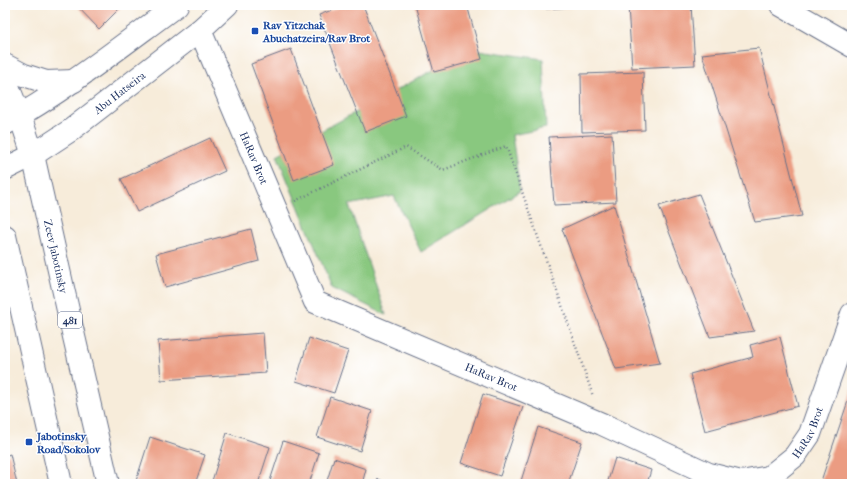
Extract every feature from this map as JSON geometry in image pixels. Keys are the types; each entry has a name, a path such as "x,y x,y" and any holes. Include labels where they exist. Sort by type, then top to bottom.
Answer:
{"street":[{"path":"13,120 74,81 176,5"},
{"name":"Abu Hatseira","path":"5,169 33,155 71,130 200,30 226,5"},
{"path":"781,5 852,46"},
{"name":"HaRav Brot","path":"200,30 315,302 602,424 708,479 742,482 769,477 795,456 810,434 852,314"},
{"path":"5,65 24,75 46,82 74,81"},
{"name":"Zeev Jabotinsky","path":"5,79 13,120 33,155 108,484"},
{"path":"5,236 61,484"}],"path":[{"path":"277,210 406,147 443,170 506,146 602,424"}],"green space":[{"path":"472,49 543,59 546,128 512,135 520,191 421,252 394,196 349,205 386,315 332,288 277,155"}],"building":[{"path":"76,5 123,5 99,29"},
{"path":"345,5 363,5 406,116 365,132 319,15"},
{"path":"415,5 467,5 482,59 434,72"},
{"path":"545,5 586,5 586,6 546,9"},
{"path":"691,5 695,65 632,68 628,6"},
{"path":"759,48 802,216 755,222 702,54"},
{"path":"291,49 334,165 294,180 251,64"},
{"path":"643,72 645,130 582,132 581,74"},
{"path":"612,134 616,202 554,205 549,137"},
{"path":"210,138 225,171 137,212 121,179"},
{"path":"699,194 754,331 710,337 659,206"},
{"path":"614,205 660,363 616,369 562,229"},
{"path":"251,229 259,261 165,287 156,254"},
{"path":"263,333 266,373 161,380 158,341"},
{"path":"780,337 798,406 705,431 690,374 753,357 750,345"},
{"path":"309,338 348,351 334,393 296,381"},
{"path":"852,389 852,484 820,484"},
{"path":"483,394 523,407 500,476 461,463"},
{"path":"330,397 372,411 360,451 317,437"},
{"path":"538,427 582,442 568,484 520,484"},
{"path":"227,433 270,447 258,484 211,484"},
{"path":"150,437 205,455 195,484 135,484"},
{"path":"283,441 319,453 309,484 269,484"},
{"path":"10,454 17,484 5,484 5,456"},
{"path":"334,458 366,469 362,484 326,484"},
{"path":"615,458 651,470 647,484 607,484"},
{"path":"378,479 392,484 376,484"}],"place":[{"name":"Rav Yitzchak Abuchatzeira/Rav Brot","path":"255,31"},
{"name":"Jabotinsky Road/Sokolov","path":"29,442"}]}
